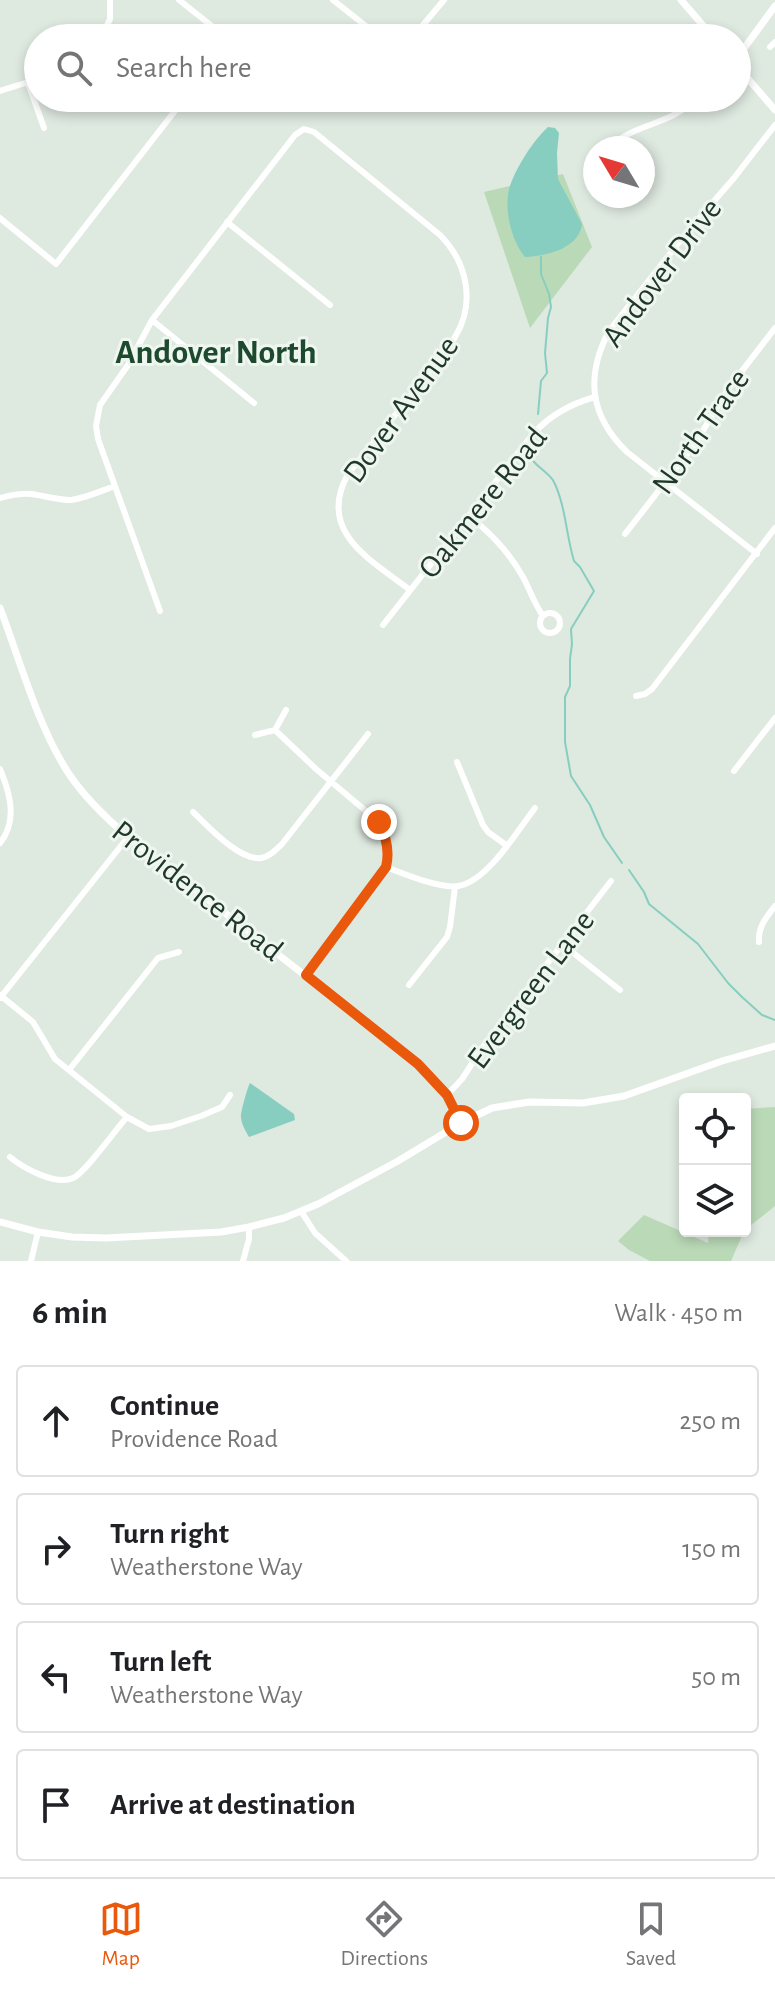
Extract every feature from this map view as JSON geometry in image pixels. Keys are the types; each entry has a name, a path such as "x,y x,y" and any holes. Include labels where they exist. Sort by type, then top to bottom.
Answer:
{"street":[{"path":"108,24 110,0"},
{"path":"179,0 209,24"},
{"path":"333,0 363,24"},
{"path":"424,24 444,0"},
{"path":"681,0 702,24"},
{"path":"751,39 775,6"},
{"path":"751,82 775,110"},
{"path":"0,91 24,84"},
{"path":"38,112 44,128"},
{"path":"0,218 56,264 174,112"},
{"path":"626,136 679,112"},
{"name":"Andover Drive","path":"757,554 615,440 602,420 594,380 601,346 609,331 775,125"},
{"name":"Dover Avenue","path":"227,222 295,135 304,129 314,132 440,235 455,253 465,276 463,321 456,335 348,474 339,497 340,520 349,540 410,590"},
{"path":"160,611 98,439 96,426 104,398 128,365 152,320 227,222 330,305"},
{"path":"152,320 254,403"},
{"name":"North Trace","path":"625,534 695,444 728,389 775,328"},
{"name":"Oakmere Road","path":"383,625 541,426 566,408 595,397"},
{"path":"0,498 31,494 72,500 115,486"},
{"path":"469,516 491,534 509,556 543,616"},
{"path":"636,696 652,689 775,528"},
{"name":"Providence Road","path":"0,608 54,748 86,797 128,837 418,1064 447,1095 461,1123"},
{"path":"255,735 275,730 286,710"},
{"path":"734,771 775,718"},
{"path":"275,730 379,822 386,835 386,867 306,975"},
{"path":"193,812 243,854 260,858 282,844 368,734"},
{"path":"457,762 483,825 506,845"},
{"path":"0,769 12,803 11,818 0,843"},
{"path":"386,867 427,882 455,887 473,881 535,808"},
{"path":"128,837 1,996 28,1017 51,1053 69,1070 127,1117 149,1129 171,1126 222,1107 230,1095"},
{"name":"Evergreen Lane","path":"447,1095 611,881"},
{"path":"409,985 447,937 455,887"},
{"path":"759,942 762,924 775,906"},
{"path":"562,944 620,990"},
{"path":"69,1070 158,958 179,952"},
{"path":"0,1222 38,1232 106,1238 221,1232 249,1227 301,1211 371,1176 492,1108 537,1102 583,1103 624,1096 722,1061 775,1046"},
{"path":"10,1157 23,1168 57,1180 72,1179 127,1117"},
{"path":"301,1211 315,1233 346,1261"},
{"path":"243,1261 249,1227"},
{"path":"31,1261 38,1232"}],"green space":[{"path":"563,174 592,247 530,328 484,192"},
{"path":"775,1107 775,1206 751,1225 751,1165 751,1109"},
{"path":"644,1215 679,1230 679,1237 694,1237 708,1243 708,1237 741,1237 731,1261 650,1261 618,1241"}],"water":[{"path":"548,127 555,128 559,133 558,179 582,224 575,240 560,250 525,257 512,233 508,194 521,162"},
{"path":"250,1083 294,1114 295,1120 249,1137 241,1115"}],"waterway":[{"path":"538,414 541,381 547,373 545,353 551,307 541,274 541,257"},
{"path":"531,449 529,455 554,482 574,561 594,591 571,629 570,686 565,697 565,742 571,776 622,863"},
{"path":"629,870 649,904 698,944 742,997 762,1015 775,1020"}],"district":[{"name":"Andover North","path":"216,351"}],"route":[{"path":"379,822 386,835 386,867 306,975 418,1064 447,1095 461,1123"}]}
